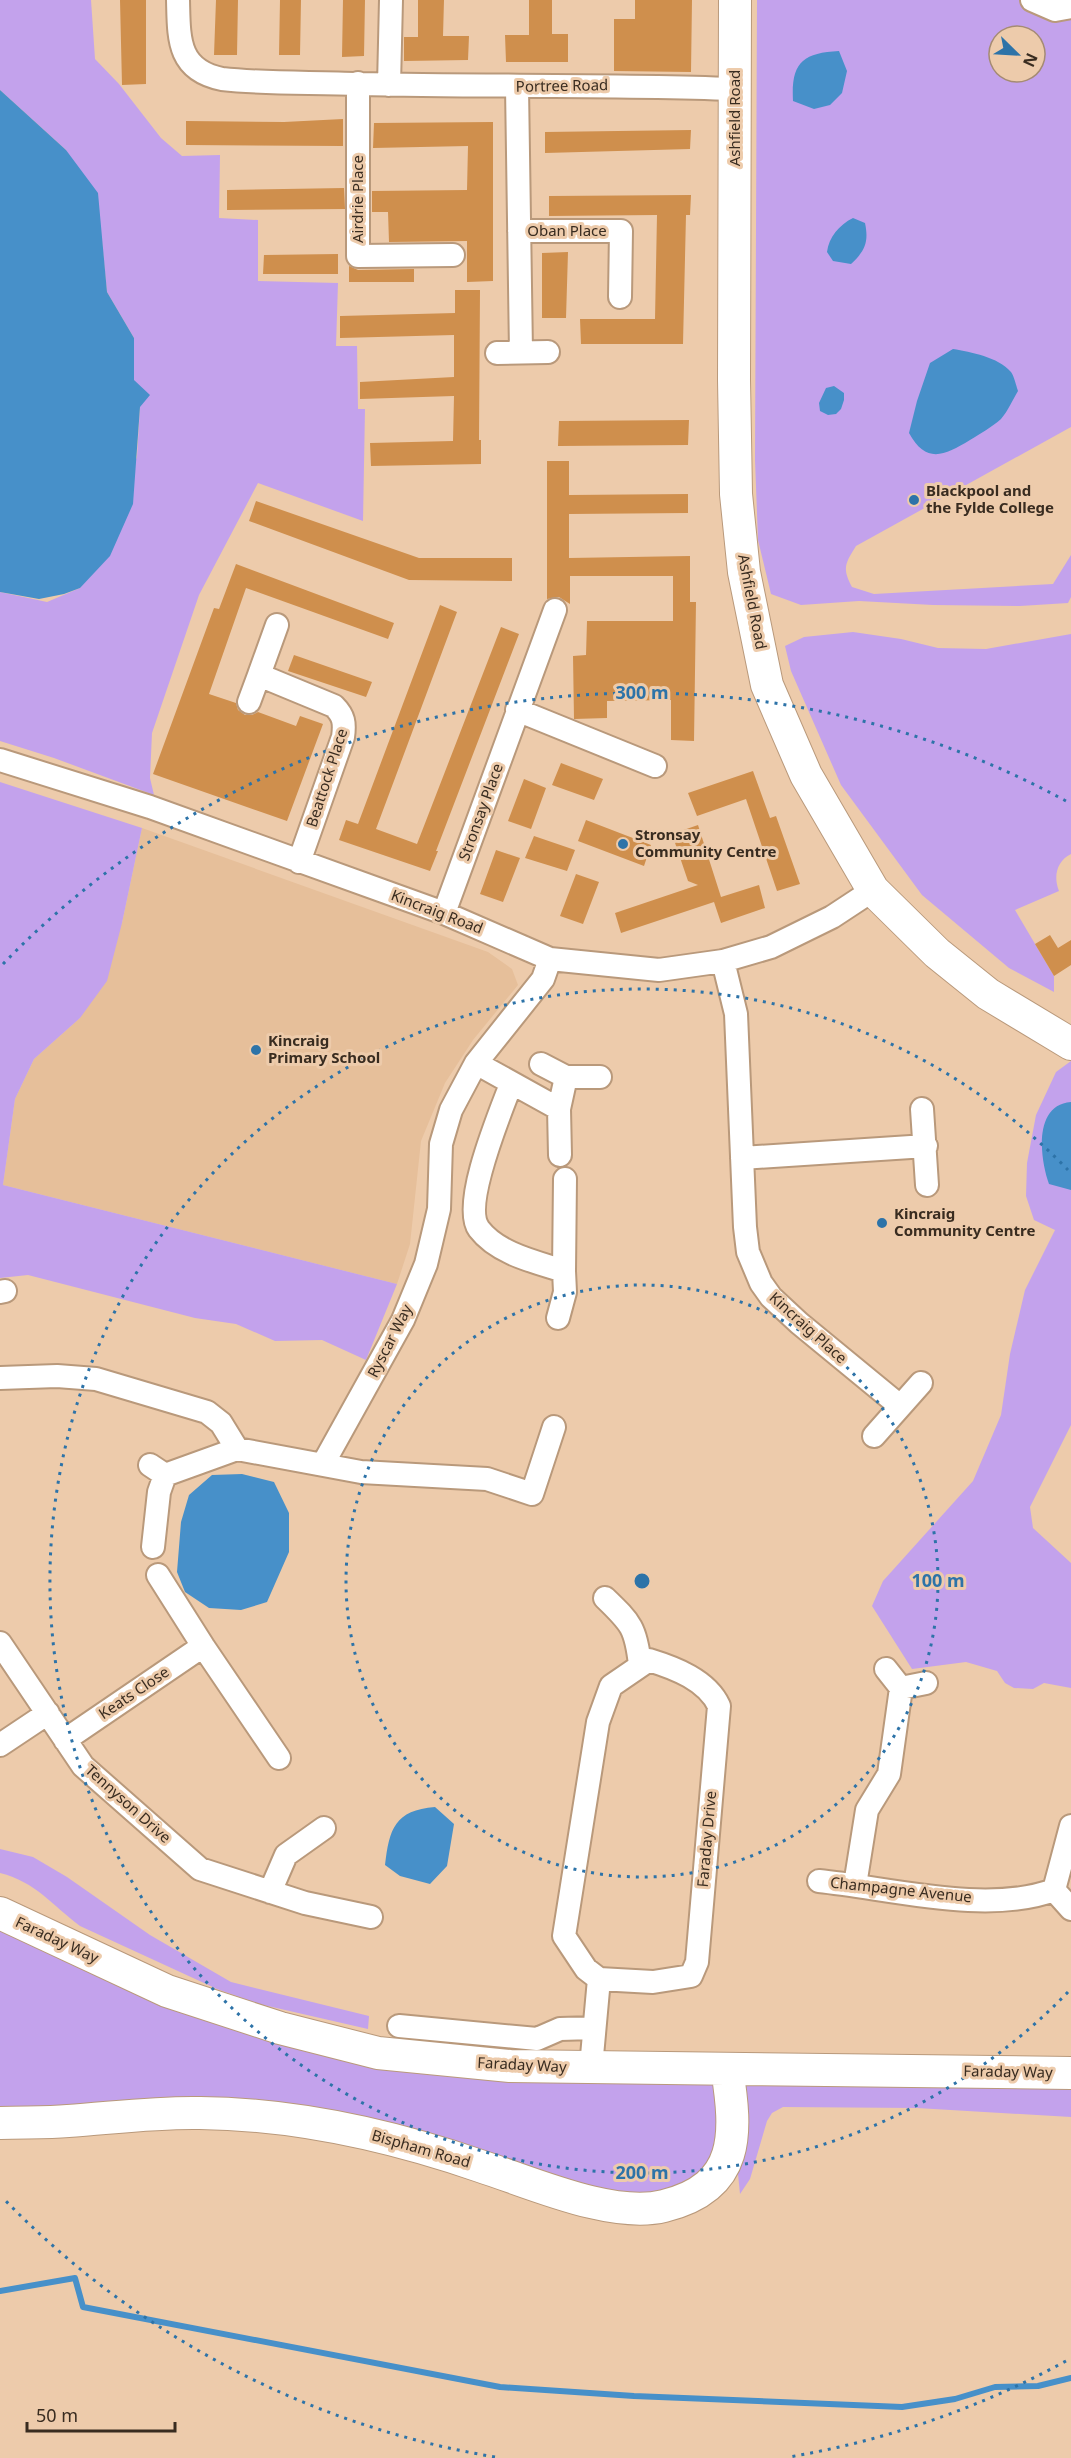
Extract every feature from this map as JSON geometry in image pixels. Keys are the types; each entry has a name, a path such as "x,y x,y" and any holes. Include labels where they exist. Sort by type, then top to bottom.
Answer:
{"street":[{"name":"Portree Road","path":"178,0 179,38 184,53 195,68 205,76 235,81 734,89"},
{"path":"389,85 391,0"},
{"name":"Ashfield Road","path":"735,0 736,482 745,581 767,685 806,775 873,890 937,953 988,994 1071,1044"},
{"path":"1032,0 1055,10 1071,7"},
{"name":"Airdrie Place","path":"358,84 358,256 453,255"},
{"name":"Oban Place","path":"517,87 521,352"},
{"name":"Oban Place","path":"519,231 621,231 620,297"},
{"path":"497,353 548,352"},
{"name":"Stronsay Place","path":"444,913 555,610"},
{"path":"249,702 277,625"},
{"name":"Beattock Place","path":"259,675 334,706 342,713 345,723 343,737 299,862"},
{"path":"517,710 654,766"},
{"name":"Kincraig Road","path":"0,760 150,807 444,913 550,958 659,970 723,961 771,947 832,917 873,890"},
{"name":"Ryscar Way","path":"323,1464 403,1320 426,1264 439,1209 441,1144 451,1110 476,1063 543,979 550,958"},
{"name":"Kincraig Place","path":"723,961 736,1014 748,1252 761,1283 771,1298 900,1406"},
{"path":"476,1063 559,1109"},
{"path":"541,1064 566,1077 600,1077"},
{"path":"560,1155 559,1109 566,1077"},
{"path":"511,1083 482,1166 473,1212 475,1220 477,1227 488,1238 516,1255 564,1271"},
{"path":"922,1109 927,1185"},
{"path":"742,1158 926,1146"},
{"path":"558,1317 565,1292 565,1179"},
{"path":"0,1378 57,1376 96,1378 207,1412 221,1423 237,1449"},
{"path":"874,1436 921,1383"},
{"path":"153,1547 159,1492 157,1470 237,1449 361,1472 487,1479 532,1494 554,1427"},
{"path":"158,1575 279,1758"},
{"path":"591,2067 599,1979 586,1969 564,1936 598,1722 611,1686 640,1665 637,1638 631,1624 605,1598"},
{"name":"Tennyson Drive","path":"0,1643 83,1766 200,1869 305,1903 370,1917"},
{"name":"Keats Close","path":"66,1740 203,1646"},
{"name":"Faraday Drive","path":"599,1979 653,1982 691,1976 697,1962 719,1706 714,1696 706,1689 672,1667 650,1660 640,1665"},
{"path":"855,1885 867,1810 890,1773 901,1688 886,1669"},
{"path":"901,1688 926,1683"},
{"path":"0,1745 48,1713"},
{"path":"1071,1826 1054,1890 1071,1909"},
{"path":"270,1892 286,1855 324,1828"},
{"name":"Champagne Avenue","path":"819,1881 963,1899 1015,1900 1054,1890"},
{"name":"Faraday Way","path":"0,1913 166,1990 280,2028 378,2053 502,2065 1071,2073"},
{"path":"399,2026 537,2039 560,2029 594,2028"},
{"name":"Bispham Road","path":"0,2123 198,2113 291,2119 422,2146 570,2196 606,2205 664,2206 706,2188 719,2174 732,2147 733,2109 726,2069"}],"shaded area":[{"path":"0,0 91,0 95,59 119,84 161,138 182,156 220,155 219,218 258,220 258,281 338,283 336,346 357,346 358,409 365,409 363,521 258,483 199,595 152,733 150,778 154,795 54,758 0,741 0,592 47,602 80,588 137,457 140,407 134,380 134,338 107,292 102,242 66,150 0,90"},
{"name":"Blackpool and the Fylde College","path":"757,0 1071,0 1071,427 856,546 846,566 852,587 874,594 1053,584 1071,555 1071,597 1068,603 1020,606 859,601 801,605 771,594 758,540 755,460"},
{"path":"853,632 901,639 938,648 986,649 1071,634 1071,854 1059,865 1056,880 1059,891 1015,910 1054,976 1054,992 1009,968 922,895 841,785 791,671 785,646 804,637"},
{"path":"0,782 142,828 107,981 80,1018 34,1059 15,1099 3,1185 397,1284 366,1360 322,1340 275,1341 236,1324 195,1318 28,1275 0,1278"},
{"name":"Kincraig Primary School","path":"142,828 488,952 512,969 518,985 473,1040 445,1083 421,1141 410,1244 397,1284 3,1185 15,1099 34,1059 80,1018 122,923"},
{"path":"1071,1061 1071,1425 1030,1507 1033,1528 1071,1563 1071,1688 1044,1683 1033,1689 1014,1688 1005,1683 997,1671 966,1662 912,1669 872,1606 883,1581 973,1481 1001,1415 1010,1354 1025,1290 1055,1230 1034,1220 1026,1196 1027,1163 1036,1115 1056,1072"},
{"path":"0,1849 33,1857 67,1877 150,1935 231,1982 369,2016 368,2029 259,2004 217,1989 80,1926 34,1888 0,1873"},
{"path":"0,1913 378,2053 1071,2073 1071,2117 917,2108 783,2107 772,2113 767,2121 750,2179 740,2194 737,2164 731,2147 664,2206 375,2135 198,2113 0,2123"}],"water":[{"path":"839,51 847,71 842,93 830,105 814,109 793,101 794,77 801,62 816,54"},
{"path":"0,90 66,150 98,193 107,292 134,338 134,380 150,395 140,407 133,504 110,556 80,588 39,599 0,592"},
{"path":"853,218 865,223 866,241 863,250 851,264 833,261 827,252 832,236 843,224"},
{"path":"953,349 999,362 1011,372 1018,391 1004,416 990,428 952,450 944,453 929,453 915,443 909,433 930,363"},
{"path":"834,386 844,393 844,400 841,409 836,414 828,415 820,411 819,403 826,388"},
{"path":"1071,1102 1071,1190 1049,1184 1043,1161 1042,1135 1050,1113 1059,1105"},
{"path":"242,1474 274,1482 289,1513 289,1552 267,1602 241,1610 209,1608 185,1592 177,1572 181,1522 189,1495 212,1475"},
{"path":"435,1807 454,1824 447,1866 430,1884 400,1876 385,1865 392,1832 403,1817 411,1812"}],"building":[{"path":"120,0 146,0 146,84 122,85"},
{"path":"216,0 238,0 237,55 214,55"},
{"path":"280,0 301,0 300,55 279,55"},
{"path":"343,0 365,0 364,56 342,57"},
{"path":"418,0 444,0 443,36 469,36 468,60 404,61 404,37 418,37"},
{"path":"529,0 552,0 552,34 568,34 568,62 506,62 505,35 529,35"},
{"path":"635,0 692,0 691,72 614,71 614,19 635,19"},
{"path":"343,119 343,146 186,145 186,121 284,122"},
{"path":"493,122 493,281 467,282 467,241 389,242 388,212 372,212 372,191 467,190 468,146 373,148 374,123"},
{"path":"691,130 690,149 545,153 545,132"},
{"path":"344,188 345,209 227,210 227,190"},
{"path":"691,195 690,215 686,215 683,344 581,344 580,319 655,319 657,215 549,216 549,196"},
{"path":"568,252 566,318 542,318 542,253"},
{"path":"338,254 338,274 263,274 264,255"},
{"path":"349,266 358,270 414,269 414,282 349,282"},
{"path":"455,290 480,290 479,440 481,440 481,464 371,466 370,443 453,441 454,396 360,399 360,382 454,377 454,335 340,338 340,316 455,313"},
{"path":"689,420 688,445 558,446 559,421"},
{"path":"547,461 569,461 569,495 688,494 688,513 569,514 569,558 690,556 690,602 696,602 694,741 671,740 671,700 607,701 607,718 574,719 573,656 586,655 587,621 673,621 673,576 570,576 570,604 559,597 547,599"},
{"path":"256,501 419,558 512,558 512,581 409,580 249,521"},
{"path":"236,564 394,623 388,639 246,588 209,694 236,703 238,710 245,715 258,712 296,726 300,716 323,724 287,821 153,774 214,608 219,609"},
{"path":"440,605 457,612 376,829 417,844 501,627 519,634 430,871 339,840 346,820 358,824"},
{"path":"294,655 372,682 366,697 288,671"},
{"path":"561,763 603,779 594,800 552,785"},
{"path":"753,771 770,818 776,816 800,884 777,891 746,799 697,816 688,793"},
{"path":"524,779 546,788 531,829 508,821"},
{"path":"586,820 651,845 644,866 578,841"},
{"path":"698,825 721,897 759,885 765,908 721,923 714,902 621,933 615,913 698,885 688,881 672,834"},
{"path":"534,836 575,850 567,871 525,858"},
{"path":"496,850 520,858 503,902 480,894"},
{"path":"576,874 599,882 583,924 560,916"},
{"path":"1050,935 1058,948 1071,940 1071,965 1054,976 1035,944"}],"waterway":[{"path":"0,2291 75,2278 83,2307 500,2387 634,2396 902,2407 955,2399 995,2387 1038,2386 1071,2378"}],"place":[{"name":"Blackpool and the Fylde College","path":"914,500"},
{"name":"Stronsay Community Centre","path":"623,844"},
{"name":"Kincraig Primary School","path":"256,1050"},
{"name":"Kincraig Community Centre","path":"882,1223"}]}
